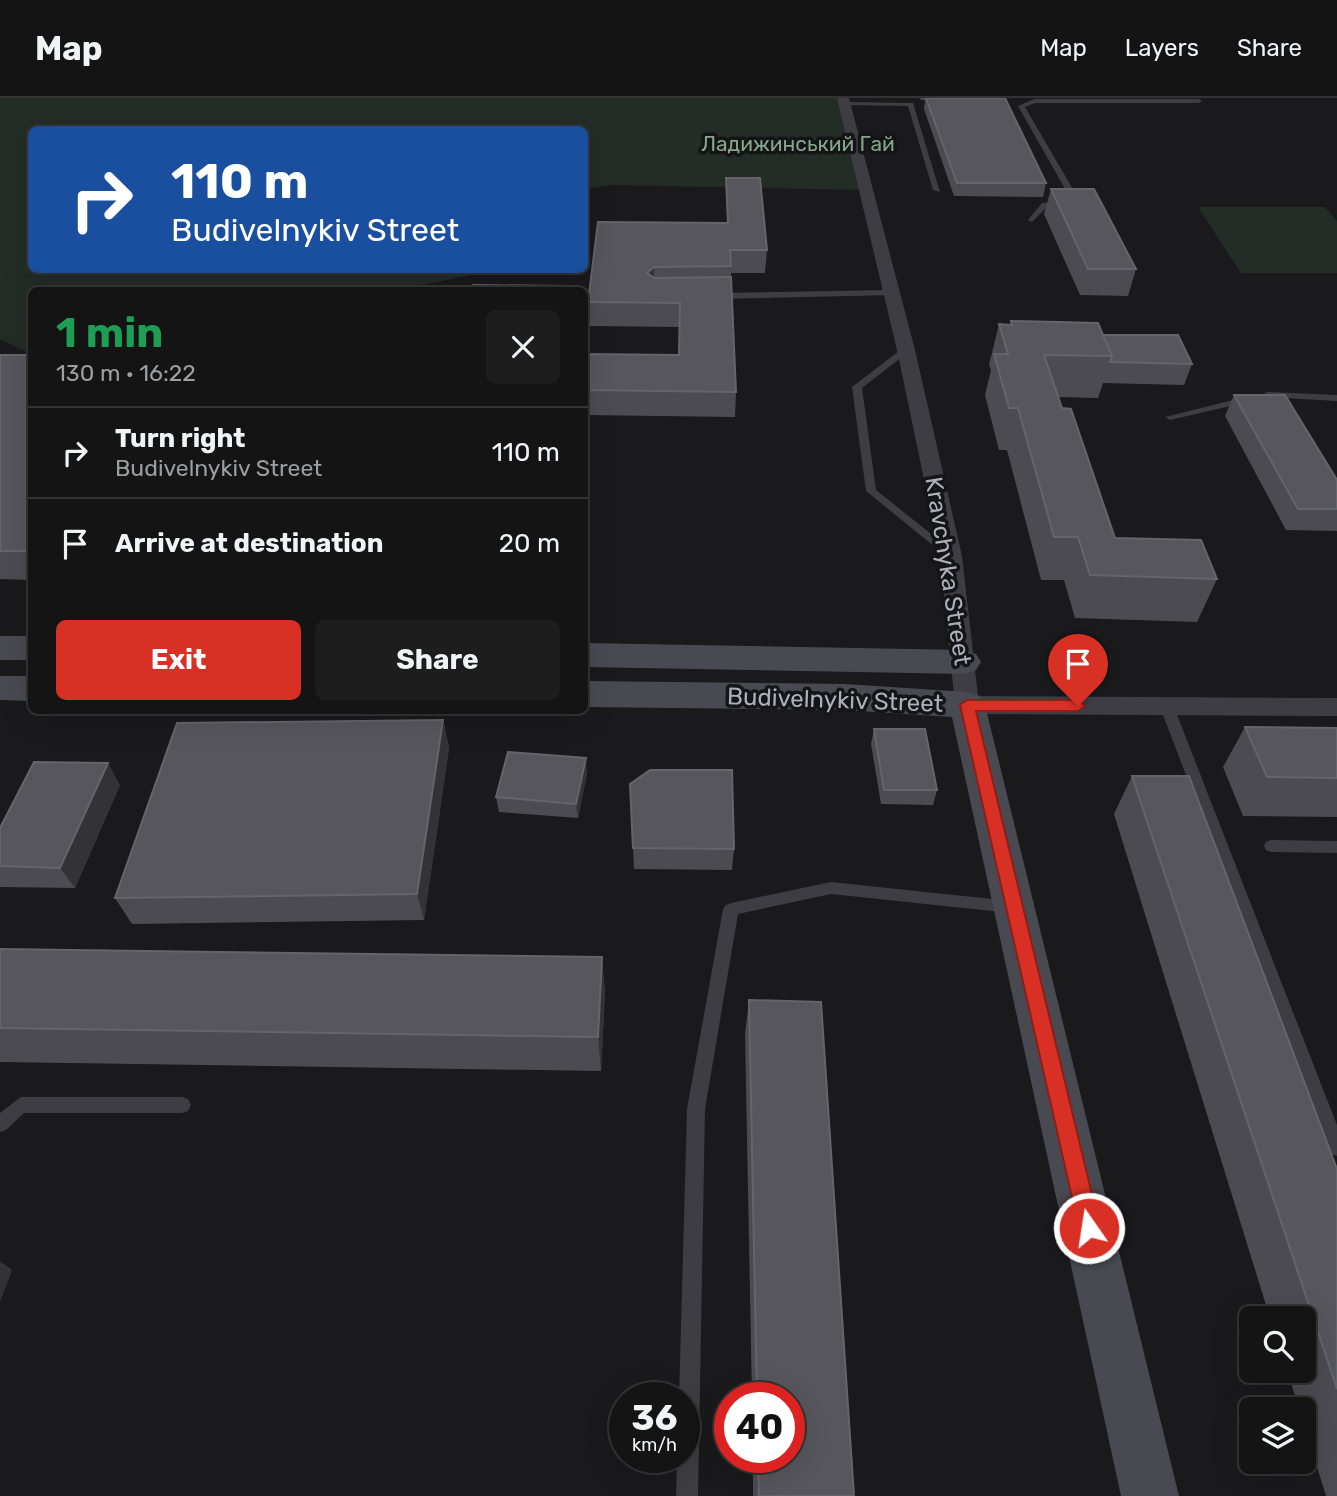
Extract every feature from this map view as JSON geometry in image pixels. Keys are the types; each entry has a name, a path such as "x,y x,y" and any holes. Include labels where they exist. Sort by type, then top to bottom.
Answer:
{"street":[{"name":"Kravchyka Street","path":"844,101 906,350 950,556 966,684 1150,1496"},
{"path":"0,648 28,648"},
{"path":"588,654 966,684"},
{"name":"Budivelnykiv Street","path":"588,694 845,697 966,684 1167,707 1337,707"},
{"path":"0,688 28,689"}],"lane":[{"path":"844,101 925,104"},
{"path":"1007,106 1021,106 1034,101 1199,101"},
{"path":"911,104 937,190"},
{"path":"1021,106 1077,203 1045,205 1032,219"},
{"path":"706,296 891,293"},
{"path":"906,350 858,387 871,491 950,556"},
{"path":"1170,417 1266,395 1337,398"},
{"path":"1167,707 1337,1148"},
{"path":"1271,846 1337,847"},
{"path":"687,1496 696,1110 731,909 831,888 1016,908"},
{"path":"0,1124 21,1105 182,1105"}],"green space":[{"name":"Ладижинський Гай","path":"0,98 843,98 864,190 613,185 588,189 588,126 28,126 28,273 500,273 471,275 414,287 28,287 28,353 0,339"},
{"path":"1198,207 1325,207 1337,221 1337,273 1241,273"}],"building":[{"path":"926,98 1005,98 1046,183 957,183"},
{"path":"726,178 760,178 767,250 730,250 731,266 654,267 647,273 654,278 731,277 736,392 588,390 588,354 679,355 680,303 588,302 598,222 728,223"},
{"path":"1051,189 1094,189 1136,269 1088,269"},
{"path":"473,285 569,286 569,287"},
{"path":"1011,321 1098,323 1112,356 1044,355 1062,408 1071,409 1115,538 1201,540 1217,579 1090,575 1078,537 1054,537 1018,408 1009,408 994,354 1008,354 999,324 1012,325"},
{"path":"1103,335 1178,335 1192,364 1110,362 1112,356"},
{"path":"0,355 28,355 28,551 0,551"},
{"path":"1234,395 1285,395 1337,480 1337,509 1298,509"},
{"path":"443,720 417,894 115,898 177,723"},
{"path":"1245,727 1337,728 1337,778 1267,777"},
{"path":"874,729 925,729 937,790 884,790"},
{"path":"508,752 586,758 576,804 496,797"},
{"path":"34,762 108,763 60,868 0,866 0,828"},
{"path":"650,770 732,770 734,849 633,848 630,784"},
{"path":"1132,776 1189,776 1337,1169 1337,1389 1316,1326 1316,1306 1309,1306"},
{"path":"0,949 602,957 598,1037 0,1028"},
{"path":"749,1000 821,1002 854,1496 759,1496 758,1473 805,1473 805,1382 757,1382"}],"route":[{"path":"1078,706 967,705 1089,1228"}]}
